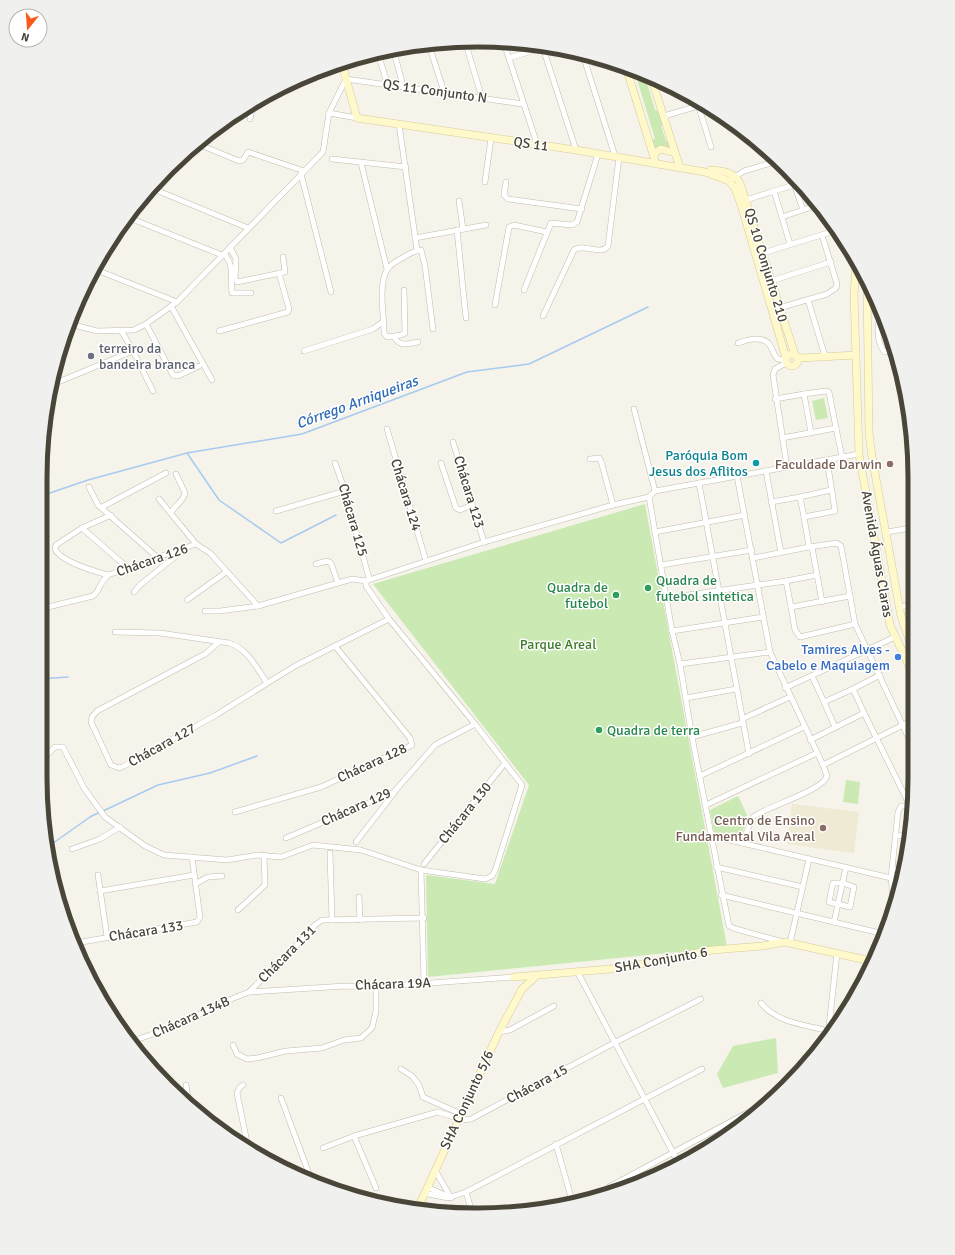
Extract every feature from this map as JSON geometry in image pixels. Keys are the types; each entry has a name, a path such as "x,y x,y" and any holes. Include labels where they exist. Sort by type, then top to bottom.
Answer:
{"street":[{"path":"467,47 482,98"},
{"path":"506,48 537,144"},
{"path":"431,50 444,92"},
{"path":"509,58 532,51"},
{"path":"547,53 576,150"},
{"path":"394,55 403,86"},
{"path":"380,59 387,83"},
{"path":"543,316 574,250 581,248 604,250 608,246 617,157 585,61"},
{"path":"329,113 358,118 343,69"},
{"path":"628,75 655,160"},
{"path":"75,325 97,331 122,332 134,330 146,324 177,302 324,150 325,132 329,113 346,78"},
{"name":"QS 11 Conjunto N","path":"346,78 523,104"},
{"path":"654,85 680,168"},
{"path":"664,116 693,105"},
{"path":"699,109 711,147"},
{"path":"250,119 251,112"},
{"name":"QS 11","path":"358,118 617,157 655,160 680,168 705,172 730,181"},
{"path":"399,124 417,250"},
{"path":"485,182 491,138"},
{"path":"203,146 239,161 243,160 248,152 303,173"},
{"path":"655,160 656,152 661,149 675,153"},
{"path":"524,290 547,232 553,222 574,225 577,222 598,154"},
{"path":"332,159 406,167"},
{"path":"361,163 387,269"},
{"path":"730,181 744,171 771,163"},
{"name":"QS 11","path":"705,172 720,171 736,176"},
{"path":"303,173 331,292"},
{"name":"QS 10 Conjunto 210","path":"736,176 746,200 796,358"},
{"name":"QS 10 Conjunto 210","path":"730,181 735,188 742,208 786,360"},
{"path":"506,182 504,195 508,199 582,209"},
{"path":"746,200 793,185"},
{"path":"795,187 803,210"},
{"path":"157,191 248,228"},
{"path":"774,192 790,244"},
{"path":"459,201 463,229"},
{"path":"782,217 812,207"},
{"path":"133,219 223,254 229,259 231,264 232,293 251,293"},
{"path":"415,238 486,225"},
{"path":"495,305 509,227 514,225 547,232"},
{"path":"457,230 466,318"},
{"path":"762,253 831,232"},
{"path":"779,308 827,294 836,288 837,284 822,235"},
{"path":"230,247 236,260 235,278 237,282 279,273 286,270 283,257"},
{"path":"404,290 406,331 403,335 386,337 383,281 387,269 396,261 417,250 423,252 433,329"},
{"path":"771,281 831,262"},
{"path":"100,271 177,302"},
{"name":"Avenida Águas Claras","path":"856,272 854,294 856,410 859,454 890,625 908,664"},
{"path":"219,331 288,312 289,309 279,273"},
{"name":"Avenida Águas Claras","path":"867,295 872,458 887,532 899,607 908,638"},
{"path":"808,300 825,356"},
{"path":"171,306 212,380"},
{"path":"304,351 373,329 384,321"},
{"path":"146,324 173,375 178,376 199,366"},
{"path":"879,324 878,326 882,348 885,352 889,352"},
{"path":"122,332 153,391"},
{"path":"394,337 397,342 402,344 418,342"},
{"path":"738,343 751,339 761,340 770,345 778,359 786,360 793,366 796,358"},
{"path":"58,383 133,351"},
{"path":"787,467 775,399 773,373 790,354 796,358 856,355"},
{"path":"775,399 827,391 829,392 842,457"},
{"path":"804,394 811,433"},
{"path":"856,398 862,400 870,399"},
{"path":"634,409 655,491"},
{"path":"856,410 865,409 870,414"},
{"path":"782,438 836,428"},
{"name":"Chácara 124","path":"387,429 426,561"},
{"name":"Chácara 123","path":"454,442 484,542"},
{"path":"205,611 220,611 258,606 352,579 367,580 484,542 612,505 649,497 655,491 859,454"},
{"path":"590,459 599,458 601,461 612,505"},
{"path":"804,517 835,511 827,460"},
{"name":"Chácara 125","path":"335,463 345,491 367,580 366,586 389,619 476,724 520,782 522,788 492,876 485,879 421,870"},
{"path":"441,463 456,508 460,510 472,505"},
{"path":"766,471 781,552"},
{"path":"102,507 166,473"},
{"path":"171,513 174,506 183,499 185,493 176,474"},
{"path":"737,476 770,652 785,688 827,776 824,782 808,792 753,816 742,843"},
{"path":"699,483 749,754"},
{"path":"89,487 94,499 158,558"},
{"path":"771,502 831,490"},
{"path":"276,512 345,491"},
{"path":"649,497 672,631 680,664 692,737 712,836 721,895 731,927 867,960"},
{"path":"800,497 822,602"},
{"path":"159,499 196,544"},
{"path":"108,575 79,565 60,555 55,550 56,545 82,528 111,515"},
{"path":"655,532 745,515"},
{"path":"82,528 128,568"},
{"path":"887,532 908,528"},
{"path":"753,558 837,543 842,546 855,624 908,736"},
{"name":"Chácara 126","path":"47,607 93,596 102,581 108,575 177,552 196,544 210,553 258,606"},
{"path":"875,546 882,550 889,548"},
{"path":"661,565 752,550"},
{"path":"134,592 140,584 176,556 177,552"},
{"path":"878,564 883,560 891,561"},
{"path":"316,564 329,562 333,568 338,583"},
{"path":"187,600 226,572"},
{"path":"667,598 786,581 817,575"},
{"path":"786,581 795,630 800,637 855,624"},
{"path":"791,608 850,596"},
{"path":"899,607 908,606"},
{"path":"672,631 763,617"},
{"name":"Chácara 127","path":"219,642 206,654 97,711 92,716 91,722 111,765 119,768 124,766 216,715 266,683 389,619"},
{"path":"115,632 160,632 236,646 246,653 266,683"},
{"path":"785,688 895,637"},
{"name":"Chácara 128","path":"235,812 321,787 412,745 410,738 335,646"},
{"path":"680,664 770,652"},
{"path":"824,702 880,675"},
{"path":"812,676 836,727"},
{"path":"686,698 736,689"},
{"path":"853,689 907,800"},
{"path":"692,737 742,721 790,697"},
{"path":"810,740 864,713"},
{"path":"823,765 908,722"},
{"name":"Chácara 129","path":"286,838 394,792 435,745 476,724"},
{"path":"700,776 804,727"},
{"path":"47,755 55,747 63,747 84,788 97,808 105,817 155,852 171,857 227,860 264,855 284,856 313,846 361,850 421,870 424,918 424,983"},
{"path":"706,805 817,753"},
{"name":"Chácara 130","path":"424,864 505,763"},
{"path":"356,842 394,792"},
{"path":"893,888 892,870 899,810 902,806 907,806"},
{"path":"72,849 100,839 120,827"},
{"path":"895,836 904,835"},
{"path":"712,836 892,878"},
{"path":"330,853 332,920"},
{"path":"238,910 265,885 264,855"},
{"name":"Chácara 133","path":"80,942 197,922 200,917 192,858"},
{"path":"788,942 803,887 809,858"},
{"path":"716,867 803,887"},
{"path":"834,922 839,905 846,867"},
{"path":"892,870 898,869"},
{"path":"98,875 107,937"},
{"path":"100,891 194,875"},
{"path":"195,884 208,877 222,876"},
{"path":"833,883 843,883 853,886 854,890 850,907 839,905 830,903 829,899 833,883"},
{"path":"721,895 879,933"},
{"path":"359,897 360,920"},
{"name":"Chácara 131","path":"249,992 296,946 315,925 322,920 424,918"},
{"name":"SHA Conjunto 6","path":"536,975 622,968 712,950 762,946 788,942"},
{"path":"829,1026 837,953"},
{"path":"576,972 677,1159"},
{"name":"Chácara 19A","path":"249,992 345,986 376,987 536,975"},
{"name":"SHA Conjunto 5/6","path":"420,1204 499,1032 520,994 529,981 536,975"},
{"path":"514,977 519,984 520,994"},
{"path":"233,1045 237,1054 247,1059 286,1051 322,1048 344,1040 362,1038 372,1028 376,1011 376,987"},
{"name":"Chácara 134B","path":"136,1040 174,1027 221,1003 249,992"},
{"name":"Chácara 15","path":"460,1116 465,1120 480,1115 614,1043 701,999"},
{"path":"761,1003 771,1013 824,1033"},
{"path":"499,1032 515,1028 554,1006"},
{"path":"426,1190 451,1198 466,1192 702,1068"},
{"path":"401,1070 412,1076 419,1085 423,1097 460,1116"},
{"path":"186,1085 187,1095"},
{"path":"243,1085 237,1093 247,1140"},
{"path":"281,1098 309,1173"},
{"path":"611,1187 749,1111"},
{"path":"323,1148 354,1136 438,1112 460,1116"},
{"path":"354,1136 376,1188"},
{"path":"556,1144 571,1197"},
{"path":"435,1169 451,1198"},
{"path":"466,1192 471,1208"}],"shaded area":[{"name":"Centro de Ensino Fundamental Vila Areal","path":"792,804 859,812 854,853 787,844"}],"green space":[{"path":"631,76 647,82 655,110 659,111 664,125 661,126 666,141 670,142 671,148 654,148 651,140 655,139 637,79 632,78"},
{"path":"824,398 828,418 816,420 812,401"},
{"name":"Parque Areal","path":"645,504 727,947 428,977 426,875 495,884 529,785 373,584"},
{"path":"846,780 860,782 858,804 843,802"},
{"path":"738,796 747,815 741,838 739,839 716,834 714,832 710,810"},
{"path":"776,1038 778,1073 723,1088 717,1074 733,1046"}],"waterway":[{"name":"Córrego Arniqueiras","path":"47,494 88,480 187,453 302,434 467,372 529,364 648,307"},
{"path":"187,453 219,500 281,543 336,515"},
{"path":"47,678 68,677"},
{"path":"103,811 158,785 210,773 257,756"},
{"path":"52,844 90,817 100,812"}],"place":[{"name":"terreiro da bandeira branca","path":"91,356"},
{"name":"Paróquia Bom Jesus dos Aflitos","path":"756,463"},
{"name":"Faculdade Darwin","path":"890,464"},
{"name":"Quadra de futebol sintetica","path":"648,588"},
{"name":"Quadra de futebol","path":"616,595"},
{"name":"Tamires Alves - Cabelo e Maquiagem","path":"898,657"},
{"name":"Quadra de terra","path":"599,730"},
{"name":"Centro de Ensino Fundamental Vila Areal","path":"823,828"}]}
